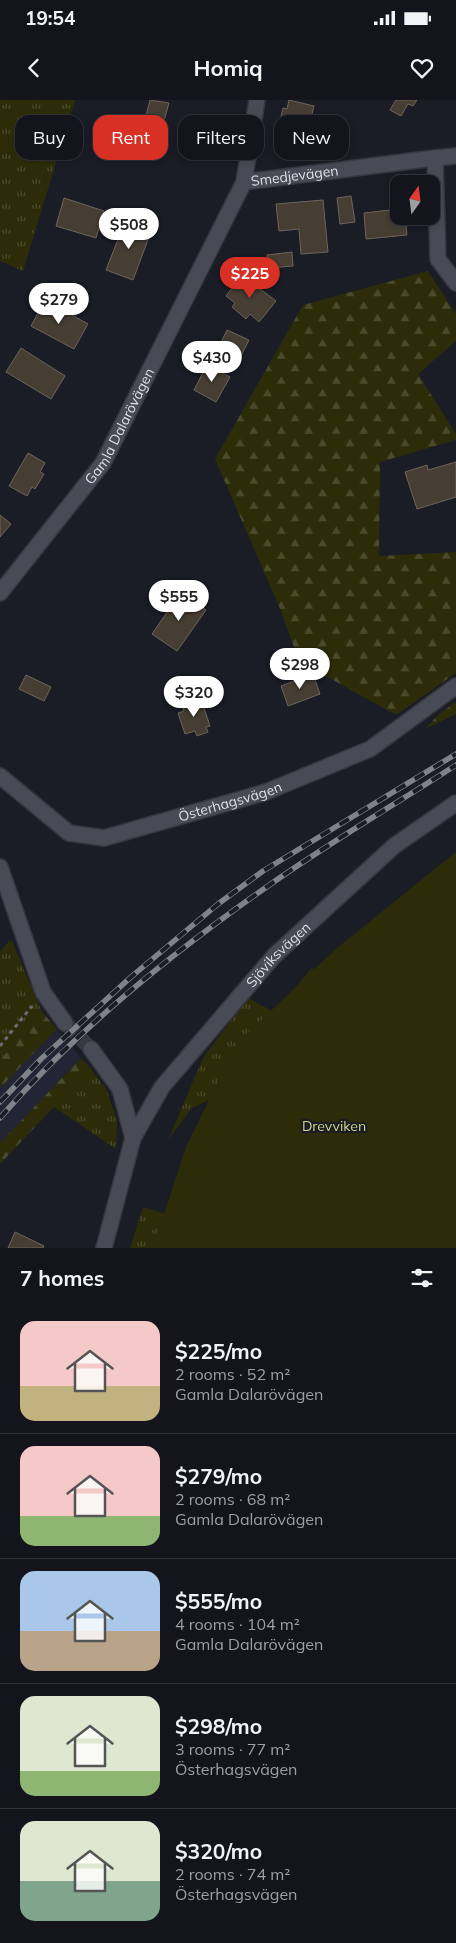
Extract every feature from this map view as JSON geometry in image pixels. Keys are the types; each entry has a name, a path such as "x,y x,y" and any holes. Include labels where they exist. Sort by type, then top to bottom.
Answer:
{"street":[{"name":"Gamla Dalarövägen","path":"0,593 103,464 244,182 257,100"},
{"name":"Smedjevägen","path":"244,182 456,156"},
{"path":"435,158 438,259 456,283"},
{"name":"Österhagsvägen","path":"0,776 69,833 104,838 266,792 370,749 456,686"},
{"name":"Sjöviksvägen","path":"133,1138 162,1087 274,956 394,846 456,803"},
{"path":"0,867 44,992 66,1023"},
{"path":"92,1049 120,1089 133,1138 104,1248"}],"path":[{"path":"0,1046 44,992"}],"shaded area":[{"path":"57,1029 81,1058 0,1143 0,1088"}],"green space":[{"path":"0,100 75,100 70,115 15,115 15,160 57,160 23,271 0,261"},
{"path":"428,271 456,314 456,341 418,374 456,434 456,440 380,462 379,556 456,552 456,673 396,715 299,661 281,611 215,459 303,305"},
{"path":"456,702 456,714 425,729 439,714"},
{"name":"Drevviken","path":"456,852 456,1248 153,1248 186,1147 237,1043 337,948"},
{"path":"11,939 42,1012 0,1060 0,952"},
{"path":"312,968 359,985 215,1097 192,1108 168,1140 203,1058 248,998 274,1012"},
{"path":"42,1012 57,1029 0,1088 0,1060"},
{"path":"81,1058 89,1066 54,1107 0,1164 0,1143"},
{"path":"89,1066 106,1089 117,1120 116,1149 54,1107"},
{"path":"143,1207 275,1248 130,1248"}],"building":[{"path":"150,100 169,103 166,115 146,115"},
{"path":"289,100 314,106 312,115 281,115 283,108 287,109"},
{"path":"396,100 417,100 413,106 408,104 401,116 390,110"},
{"path":"351,196 355,222 340,224 337,198"},
{"path":"64,198 104,211 96,238 56,226"},
{"path":"323,200 328,252 301,254 299,229 279,231 276,204"},
{"path":"390,210 390,225 406,225 407,235 366,239 364,213"},
{"path":"126,219 152,229 133,280 106,270"},
{"path":"292,252 293,266 269,268 267,255"},
{"path":"242,275 276,301 259,322 250,314 246,319 232,307 235,303 226,296"},
{"path":"45,300 88,324 74,349 31,326"},
{"path":"227,330 249,340 239,360 218,349"},
{"path":"21,348 65,376 51,399 6,372"},
{"path":"207,365 230,377 216,402 194,390"},
{"path":"28,453 45,463 40,472 44,474 35,489 32,487 27,496 9,486"},
{"path":"456,462 456,497 417,509 405,472 427,465 428,470"},
{"path":"0,515 11,524 0,537"},
{"path":"181,592 206,610 177,651 152,634"},
{"path":"313,674 320,694 288,706 281,686"},
{"path":"26,675 51,687 44,701 19,689"},
{"path":"197,698 199,706 203,705 210,726 206,727 208,732 197,736 195,731 185,734 178,713 184,711 181,704"},
{"path":"15,1232 44,1246 43,1248 8,1248"}],"tunnel":[{"path":"65,1023 91,1049"}],"railway":[{"path":"0,1102 41,1059 131,977 218,904 263,871 456,754"},
{"path":"0,1118 30,1085 93,1023 161,965 291,870 456,765"}]}
